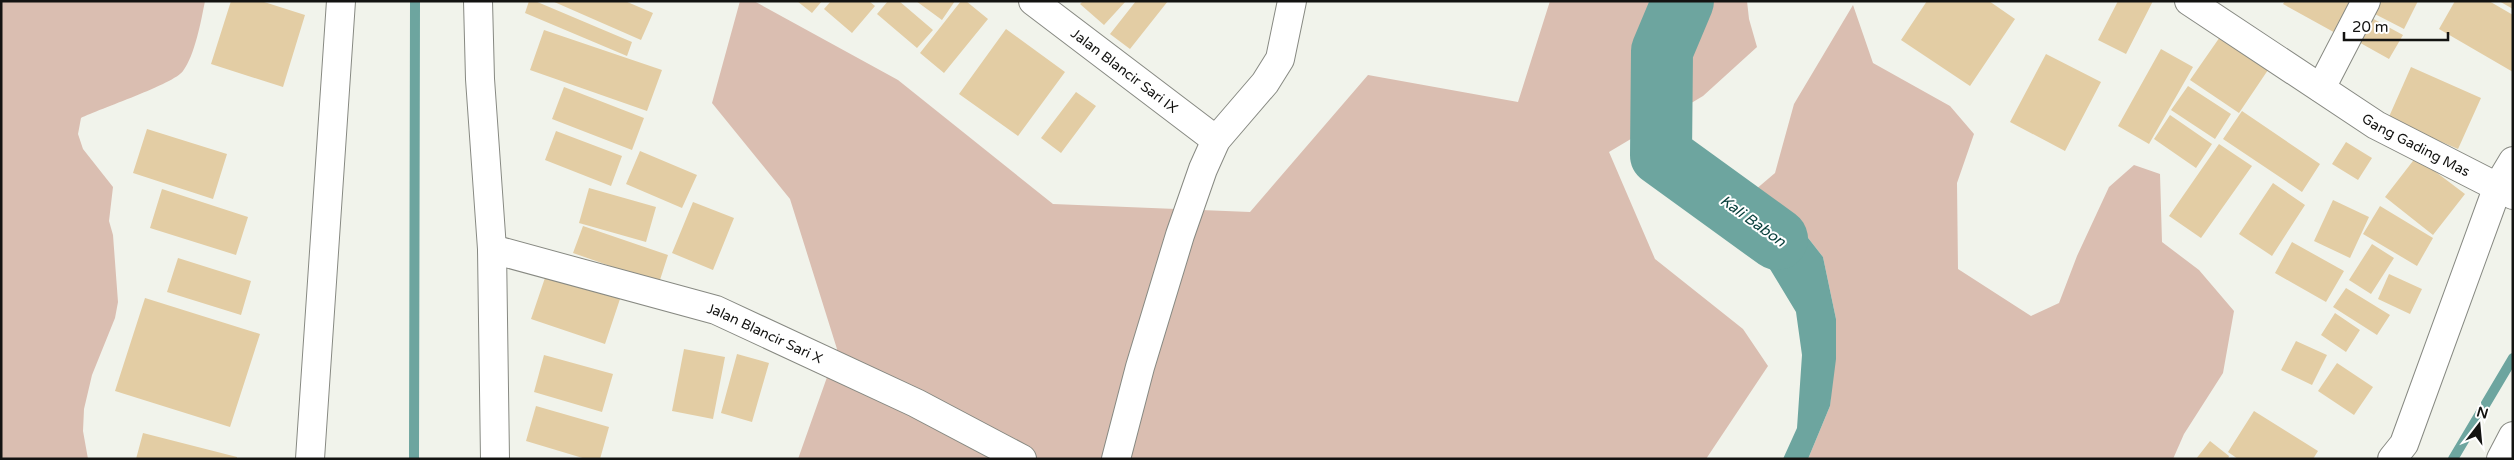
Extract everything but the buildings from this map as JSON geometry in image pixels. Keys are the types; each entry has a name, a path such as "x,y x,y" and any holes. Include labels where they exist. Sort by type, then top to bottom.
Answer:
{"street":[{"path":"310,459 341,1"},
{"path":"478,1 480,79 492,249 495,459"},
{"name":"Jalan Blancir Sari IX","path":"1032,1 1216,140"},
{"path":"1116,459 1140,367 1180,235 1203,169 1216,140 1265,83 1280,59 1292,1"},
{"name":"Gang Gading Mas","path":"2189,1 2376,125 2505,190"},
{"path":"2321,88 2366,1"},
{"path":"2392,459 2404,444 2505,190 2513,161"},
{"name":"Jalan Blancir Sari X","path":"492,249 716,310 916,403 1022,459"},
{"path":"2500,459 2513,436"}],"shaded area":[{"path":"1,1 205,1 194,47 183,71 166,83 81,118 78,134 83,149 113,187 109,221 113,235 118,302 115,318 92,375 84,409 83,431 88,459 1,459"},
{"path":"740,1 754,1 898,80 1053,204 1250,212 1368,75 1518,102 1550,1 1747,1 1749,19 1757,47 1703,96 1609,152 1655,259 1743,329 1768,366 1706,459 798,459 837,349 790,199 712,103"},
{"path":"1853,5 1873,63 1950,106 1974,134 1957,183 1958,269 2031,316 2059,303 2077,256 2109,187 2134,165 2160,174 2162,242 2199,270 2234,311 2223,373 2184,434 2173,459 1808,459 1830,406 1836,319 1823,257 1798,225 1748,196 1775,173 1794,104"}],"water":[{"path":"1714,185 1728,185 1798,225 1823,257 1836,319 1836,359 1830,406 1808,459 1783,459 1797,428 1802,355 1796,312 1756,246 1701,194"}],"waterway":[{"path":"414,459 415,1"},
{"name":"Kali Babon","path":"1683,1 1662,51 1661,155 1777,239"},
{"path":"2453,459 2513,358"}]}
